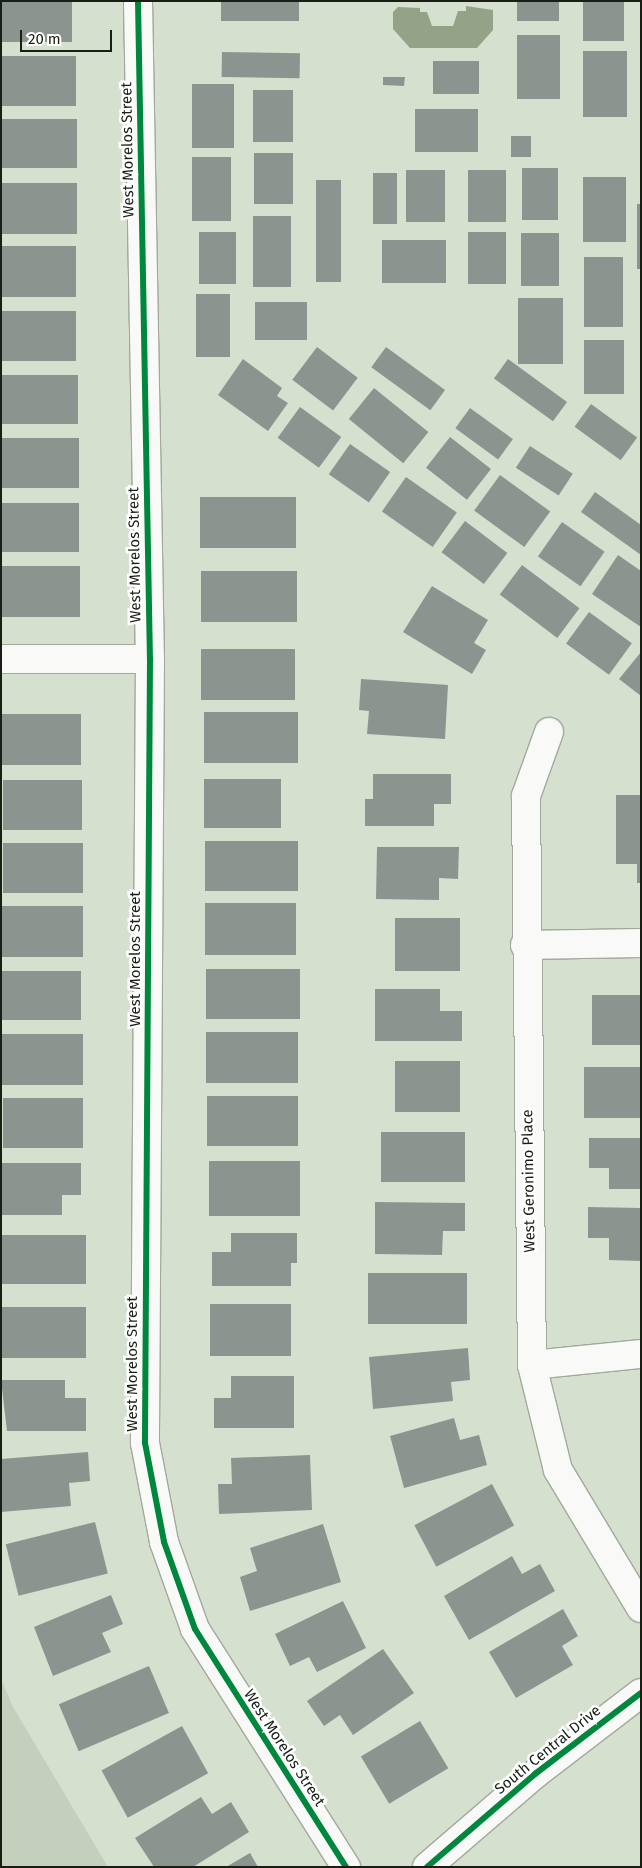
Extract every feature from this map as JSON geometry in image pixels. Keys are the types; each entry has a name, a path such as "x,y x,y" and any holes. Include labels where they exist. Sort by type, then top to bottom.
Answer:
{"street":[{"name":"West Morelos Street","path":"138,1 150,658 145,1443 164,1542 195,1629 346,1867"},
{"path":"1,658 150,658"},
{"name":"West Geronimo Place","path":"549,732 526,796 525,945 532,1365 558,1470 641,1608"},
{"path":"525,945 641,943"},
{"path":"532,1365 641,1354"},
{"name":"South Central Drive","path":"427,1867 535,1774 641,1693"}],"shaded area":[{"path":"466,6 493,10 493,30 477,48 410,48 393,29 393,12 398,7 420,8 420,12 427,12 432,26 453,26 458,11 466,11"},
{"path":"1,1679 13,1707 108,1867 1,1867"}],"building":[{"path":"1,1 72,1 72,42 1,42"},
{"path":"221,1 299,1 299,21 221,21"},
{"path":"517,1 559,1 559,21 517,21"},
{"path":"583,1 624,1 624,41 583,41"},
{"path":"517,35 560,35 560,99 517,99"},
{"path":"583,51 627,51 627,117 583,117"},
{"path":"222,52 300,53 300,78 222,77"},
{"path":"1,56 76,56 76,106 1,106"},
{"path":"433,61 479,61 479,94 433,94"},
{"path":"383,77 405,77 404,86 383,85"},
{"path":"192,84 234,84 234,148 192,148"},
{"path":"253,90 293,90 293,142 253,142"},
{"path":"415,109 478,109 478,152 415,152"},
{"path":"1,119 77,119 77,168 1,168"},
{"path":"511,136 531,136 531,157 511,157"},
{"path":"254,153 293,153 293,204 254,204"},
{"path":"192,157 231,157 231,221 192,221"},
{"path":"522,168 558,168 558,220 522,220"},
{"path":"406,170 445,170 445,222 406,222"},
{"path":"468,170 506,170 506,222 468,222"},
{"path":"373,173 397,173 397,224 373,224"},
{"path":"583,177 626,177 626,242 583,242"},
{"path":"316,180 341,180 341,282 316,282"},
{"path":"1,183 77,183 77,234 1,234"},
{"path":"637,204 641,204 641,269 637,269"},
{"path":"253,216 291,216 291,287 253,287"},
{"path":"199,232 236,232 236,284 199,284"},
{"path":"468,232 506,232 506,284 468,284"},
{"path":"521,233 559,233 559,286 521,286"},
{"path":"382,240 446,240 446,283 382,283"},
{"path":"1,246 76,246 76,297 1,297"},
{"path":"584,257 623,257 623,327 584,327"},
{"path":"196,294 230,294 230,357 196,357"},
{"path":"518,298 563,298 563,364 518,364"},
{"path":"255,302 307,302 307,340 255,340"},
{"path":"1,311 76,311 76,361 1,361"},
{"path":"584,340 624,340 624,394 584,394"},
{"path":"317,347 358,378 333,410 292,380"},
{"path":"386,347 445,390 430,410 371,367"},
{"path":"243,359 282,388 277,396 288,403 268,431 218,395"},
{"path":"508,359 567,402 553,421 494,378"},
{"path":"1,375 78,375 78,424 1,424"},
{"path":"374,388 428,432 403,463 349,419"},
{"path":"591,404 637,438 621,460 575,427"},
{"path":"300,407 341,437 319,468 278,438"},
{"path":"470,408 513,439 498,459 455,428"},
{"path":"450,437 491,469 467,500 426,468"},
{"path":"1,438 79,438 79,488 1,488"},
{"path":"350,444 390,472 369,502 329,474"},
{"path":"530,446 573,474 559,496 516,468"},
{"path":"500,475 550,511 524,547 474,511"},
{"path":"406,477 457,513 433,547 382,511"},
{"path":"595,492 641,525 641,555 581,512"},
{"path":"200,497 296,497 296,548 200,548"},
{"path":"1,503 79,503 79,552 1,552"},
{"path":"465,521 507,553 484,584 442,552"},
{"path":"562,522 605,552 581,586 538,556"},
{"path":"618,555 641,571 641,627 592,594"},
{"path":"522,565 580,608 557,638 500,595"},
{"path":"1,566 80,566 80,617 1,617"},
{"path":"201,571 297,571 297,622 201,622"},
{"path":"432,586 488,620 474,643 486,650 472,674 403,632"},
{"path":"589,612 632,643 609,675 566,644"},
{"path":"201,649 295,649 295,700 201,700"},
{"path":"641,652 641,696 619,679"},
{"path":"361,679 448,685 445,739 367,734 369,711 359,710"},
{"path":"204,712 298,712 298,763 204,763"},
{"path":"1,714 81,714 81,765 1,765"},
{"path":"373,774 451,774 451,804 434,804 434,826 365,826 365,799 373,799"},
{"path":"204,779 281,779 281,828 204,828"},
{"path":"3,780 82,780 82,830 3,830"},
{"path":"616,795 641,795 641,883 637,883 637,864 616,864"},
{"path":"205,841 298,841 298,891 205,891"},
{"path":"3,843 83,843 83,893 3,893"},
{"path":"377,847 459,847 458,879 439,878 439,900 376,899"},
{"path":"205,903 296,903 296,955 205,955"},
{"path":"1,906 83,906 83,957 1,957"},
{"path":"395,918 460,918 460,971 395,971"},
{"path":"206,969 300,969 300,1019 206,1019"},
{"path":"1,971 81,971 81,1020 1,1020"},
{"path":"375,989 440,989 440,1011 462,1011 462,1041 375,1041"},
{"path":"592,995 641,995 641,1045 592,1045"},
{"path":"206,1032 298,1032 298,1083 206,1083"},
{"path":"1,1034 83,1034 83,1085 1,1085"},
{"path":"395,1061 460,1061 460,1112 395,1112"},
{"path":"584,1067 641,1067 641,1118 584,1118"},
{"path":"207,1096 298,1096 298,1146 207,1146"},
{"path":"3,1098 83,1098 83,1148 3,1148"},
{"path":"381,1132 465,1132 465,1182 381,1182"},
{"path":"589,1138 641,1138 641,1189 609,1189 609,1168 589,1168"},
{"path":"209,1161 300,1161 300,1216 209,1216"},
{"path":"1,1163 81,1163 81,1195 62,1195 62,1215 1,1215"},
{"path":"375,1202 465,1203 465,1231 443,1231 442,1255 375,1254"},
{"path":"588,1207 641,1208 641,1261 609,1260 609,1238 588,1238"},
{"path":"231,1233 297,1233 297,1263 291,1263 291,1286 212,1286 212,1252 231,1252"},
{"path":"1,1235 86,1235 86,1284 1,1284"},
{"path":"368,1273 467,1273 467,1324 368,1324"},
{"path":"210,1304 291,1304 291,1356 210,1356"},
{"path":"1,1307 86,1307 86,1358 1,1358"},
{"path":"468,1348 470,1380 451,1382 453,1401 373,1409 369,1357"},
{"path":"231,1376 294,1376 294,1428 214,1428 214,1398 231,1398"},
{"path":"1,1380 65,1380 65,1398 86,1398 86,1431 7,1431"},
{"path":"454,1418 460,1440 479,1435 487,1465 404,1488 390,1436"},
{"path":"88,1452 90,1481 69,1483 71,1506 1,1512 1,1459"},
{"path":"310,1455 312,1510 219,1514 218,1484 232,1484 231,1458"},
{"path":"492,1484 514,1525 436,1567 414,1525"},
{"path":"95,1522 108,1573 19,1596 6,1544"},
{"path":"323,1524 341,1582 250,1611 240,1577 257,1571 250,1548"},
{"path":"512,1556 522,1574 540,1564 555,1591 469,1640 444,1596"},
{"path":"111,1595 123,1624 102,1633 111,1652 53,1676 34,1627"},
{"path":"343,1601 366,1648 317,1672 309,1657 290,1666 275,1634"},
{"path":"563,1609 578,1636 562,1646 573,1665 516,1698 489,1652"},
{"path":"383,1649 414,1693 353,1735 340,1715 324,1726 307,1701"},
{"path":"149,1666 169,1713 79,1751 59,1704"},
{"path":"420,1721 448,1768 389,1804 361,1757"},
{"path":"182,1726 208,1773 128,1818 102,1771"},
{"path":"201,1797 212,1814 231,1802 249,1832 193,1867 154,1867 135,1838"},
{"path":"250,1853 258,1867 226,1867"}],"cycle path":[{"path":"138,1 150,659 145,1443 164,1542 195,1629 346,1867"},
{"path":"427,1867 535,1774 641,1693"}]}
